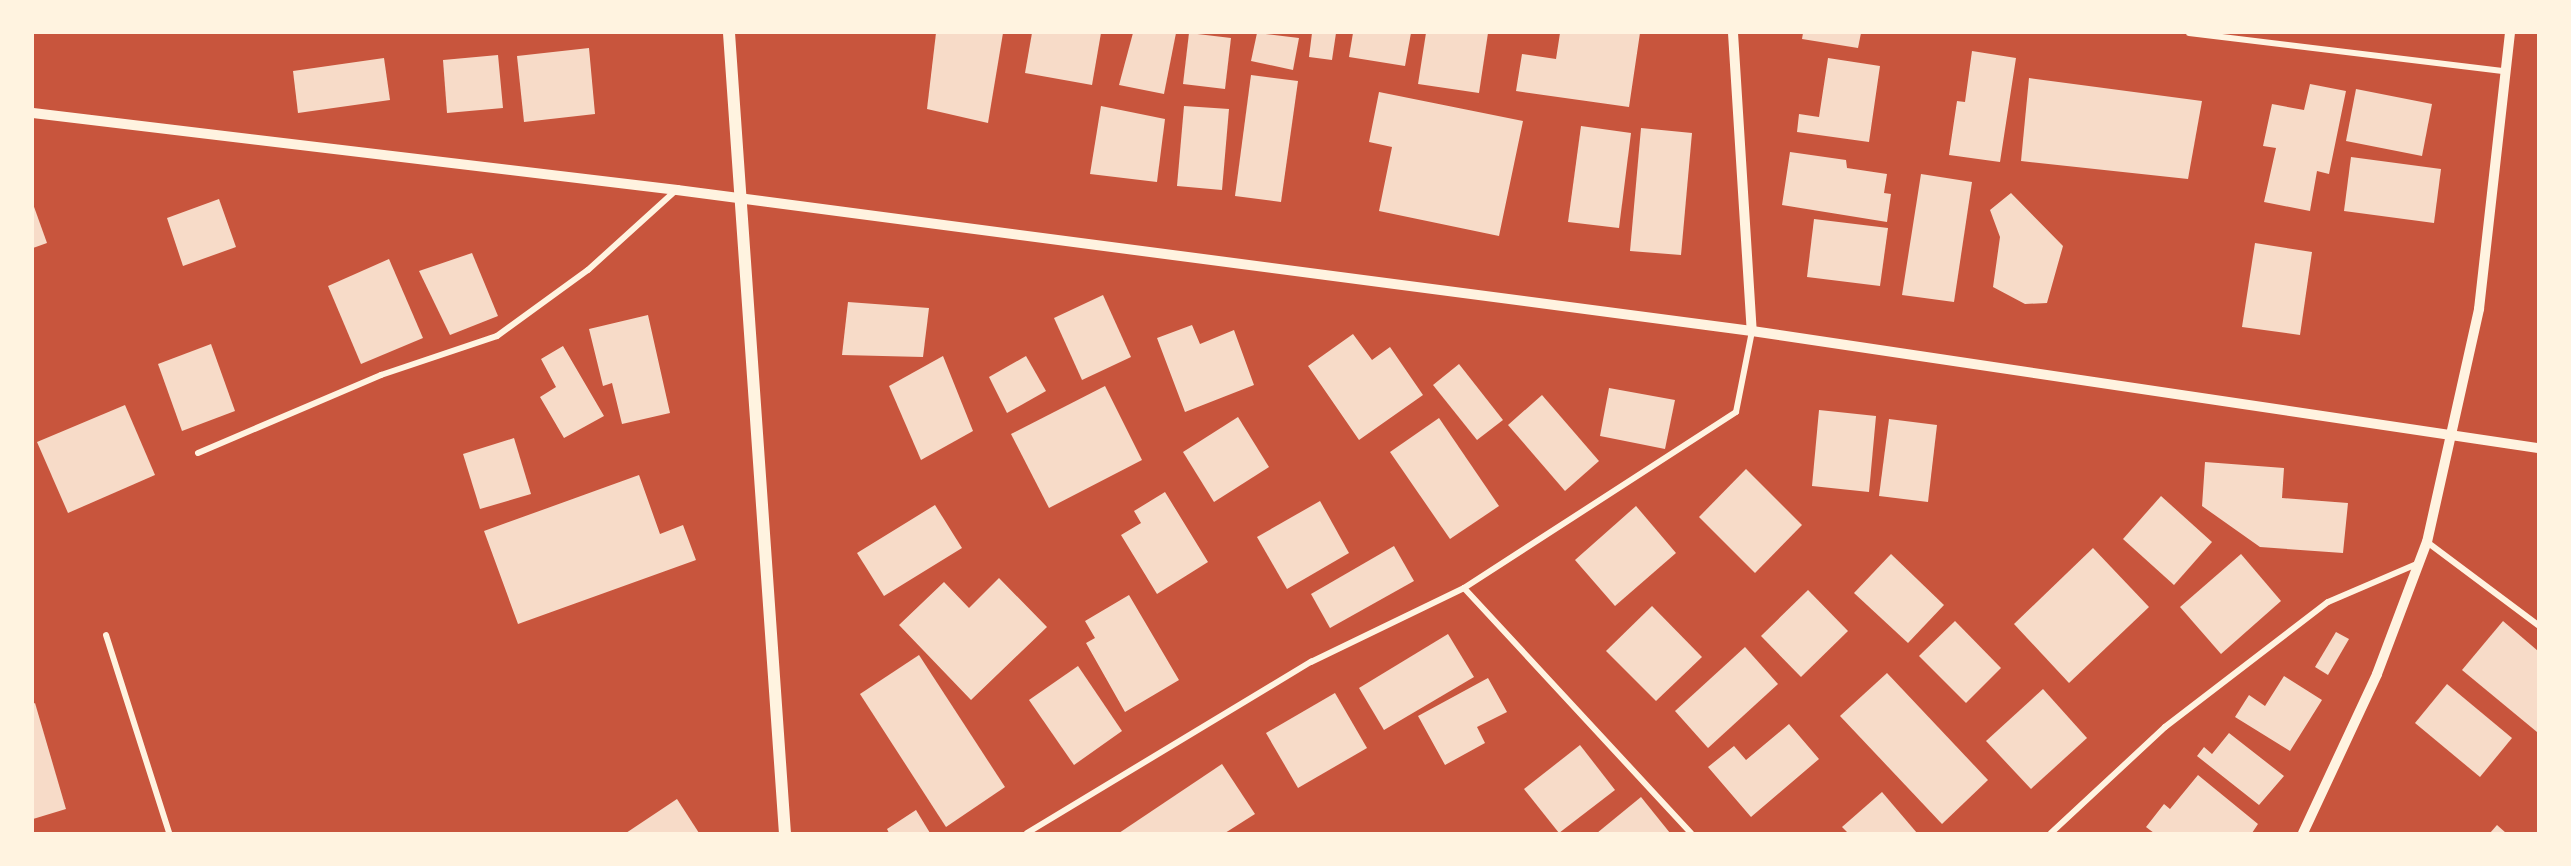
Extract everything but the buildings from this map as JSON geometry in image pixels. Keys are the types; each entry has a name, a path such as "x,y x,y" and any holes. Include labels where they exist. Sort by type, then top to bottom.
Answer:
{"main road":[{"path":"729,33 785,833"}],"street":[{"path":"1027,833 1311,662 1464,588 1736,412 1752,331 1733,33"},
{"path":"2189,33 2505,71"},
{"path":"2303,833 2377,674 2422,562 2479,309 2510,33"},
{"path":"33,113 677,189 1752,331 2538,448"},
{"path":"198,453 381,375 497,336 588,270 677,189"},
{"path":"2427,542 2538,625"},
{"path":"2051,833 2165,728 2328,602 2422,562"},
{"path":"1464,588 1691,833"},
{"path":"106,635 169,833"}]}
